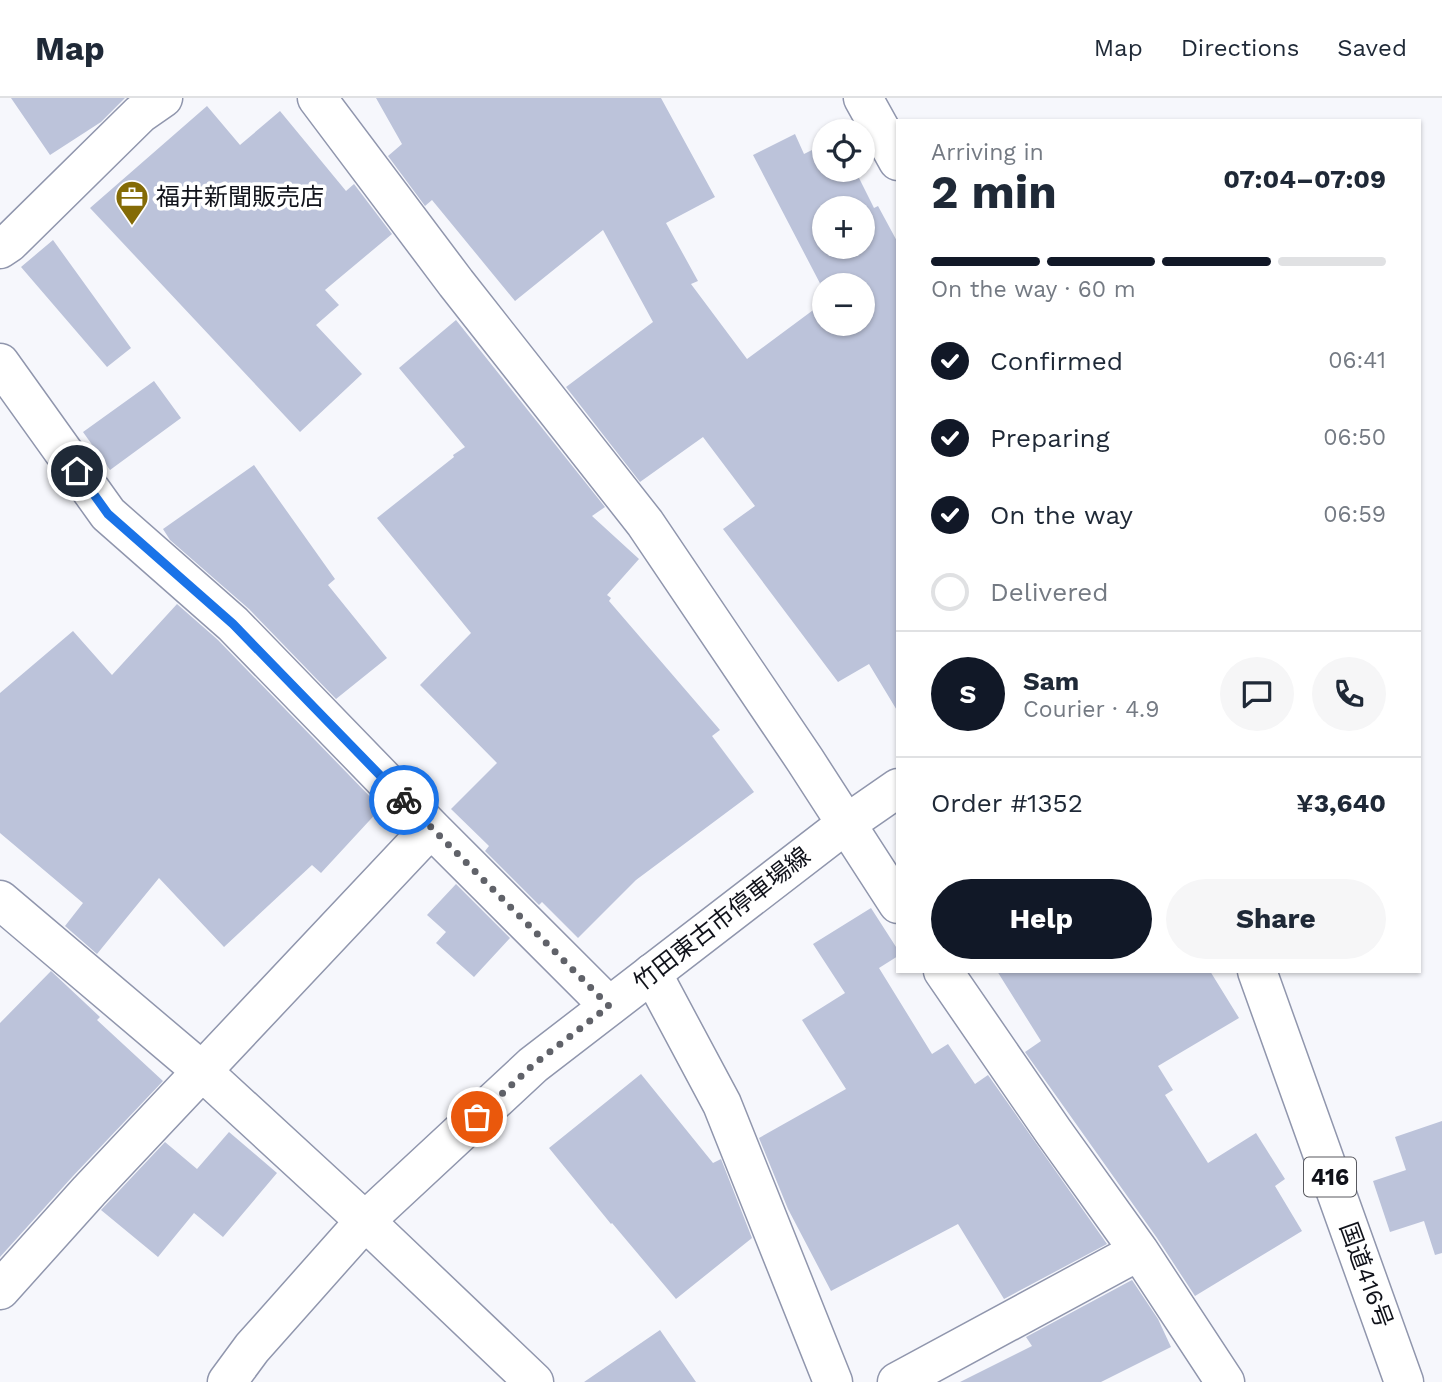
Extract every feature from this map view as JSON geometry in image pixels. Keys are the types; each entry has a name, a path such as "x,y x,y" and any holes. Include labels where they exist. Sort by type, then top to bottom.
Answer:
{"main road":[{"path":"0,249 140,114 163,98"},
{"path":"317,98 456,283 645,523 805,760 896,901"},
{"path":"863,98 896,157"},
{"path":"0,363 108,514 233,624 609,1006"},
{"name":"竹田東古市停車場線","path":"227,1382 252,1348 365,1221 533,1065 845,824 896,789"},
{"path":"0,1290 89,1191 431,828"},
{"path":"0,900 203,1072 534,1382"},
{"path":"652,973 722,1104 833,1382"},
{"path":"944,973 1139,1251 1225,1382"},
{"name":"国道416号","path":"1258,973 1404,1382"},
{"path":"897,1382 1139,1251"}],"building":[{"path":"11,98 125,98 101,122 50,155"},
{"path":"376,98 661,98 715,197 666,223 698,281 691,284 747,359 812,311 812,336 875,336 875,273 815,273 753,155 795,134 804,154 812,150 812,182 861,182 868,196 812,196 812,259 875,259 875,208 878,206 896,239 896,709 869,664 838,682 723,529 755,506 703,437 640,482 566,387 653,322 603,230 515,301 432,200 425,206 388,156 402,144"},
{"path":"207,106 240,145 280,111 346,191 354,184 392,234 325,290 339,305 316,325 362,374 300,432 90,208"},
{"path":"53,240 131,348 107,367 21,267"},
{"path":"456,320 605,507 592,516 639,559 607,595 611,598 609,601 720,730 712,736 754,792 636,880 578,938 542,902 539,905 485,851 489,846 451,809 497,763 420,685 471,633 377,518 465,447 399,368"},
{"path":"154,381 181,418 110,470 83,432"},
{"path":"254,465 335,579 328,585 387,658 336,699 249,609 170,540 163,529"},
{"path":"177,604 218,640 381,808 321,873 312,865 224,947 159,878 97,954 65,926 83,903 0,833 0,693 73,631 112,675"},
{"path":"456,884 510,938 474,977 436,943 446,932 427,915"},
{"path":"871,908 896,947 896,957 879,968 932,1054 948,1044 975,1084 988,1075 1107,1244 1004,1299 958,1224 831,1291 788,1209 759,1138 846,1089 802,1020 845,993 813,944"},
{"path":"51,971 100,1017 97,1020 163,1081 0,1257 0,1023"},
{"path":"998,973 1211,973 1239,1018 1158,1066 1173,1090 1165,1095 1208,1163 1256,1133 1285,1179 1275,1186 1302,1231 1195,1296 1025,1052 1041,1041"},
{"path":"641,1074 713,1163 721,1159 752,1238 676,1299 549,1148"},
{"path":"1442,1121 1442,1253 1435,1255 1424,1221 1390,1232 1373,1181 1406,1170 1395,1137"},
{"path":"229,1132 277,1173 223,1237 194,1213 158,1257 101,1210 165,1142 197,1169"},
{"path":"1132,1280 1158,1319 1171,1347 1101,1382 960,1382 1032,1346 1026,1337"},
{"path":"660,1330 696,1382 584,1382"}],"way so far":[{"path":"404,800 609,1006 533,1065 477,1117"}],"place":[{"name":"福井新聞販売店","path":"132,227"}],"route":[{"path":"77,471 108,514 233,624 404,800"}]}
